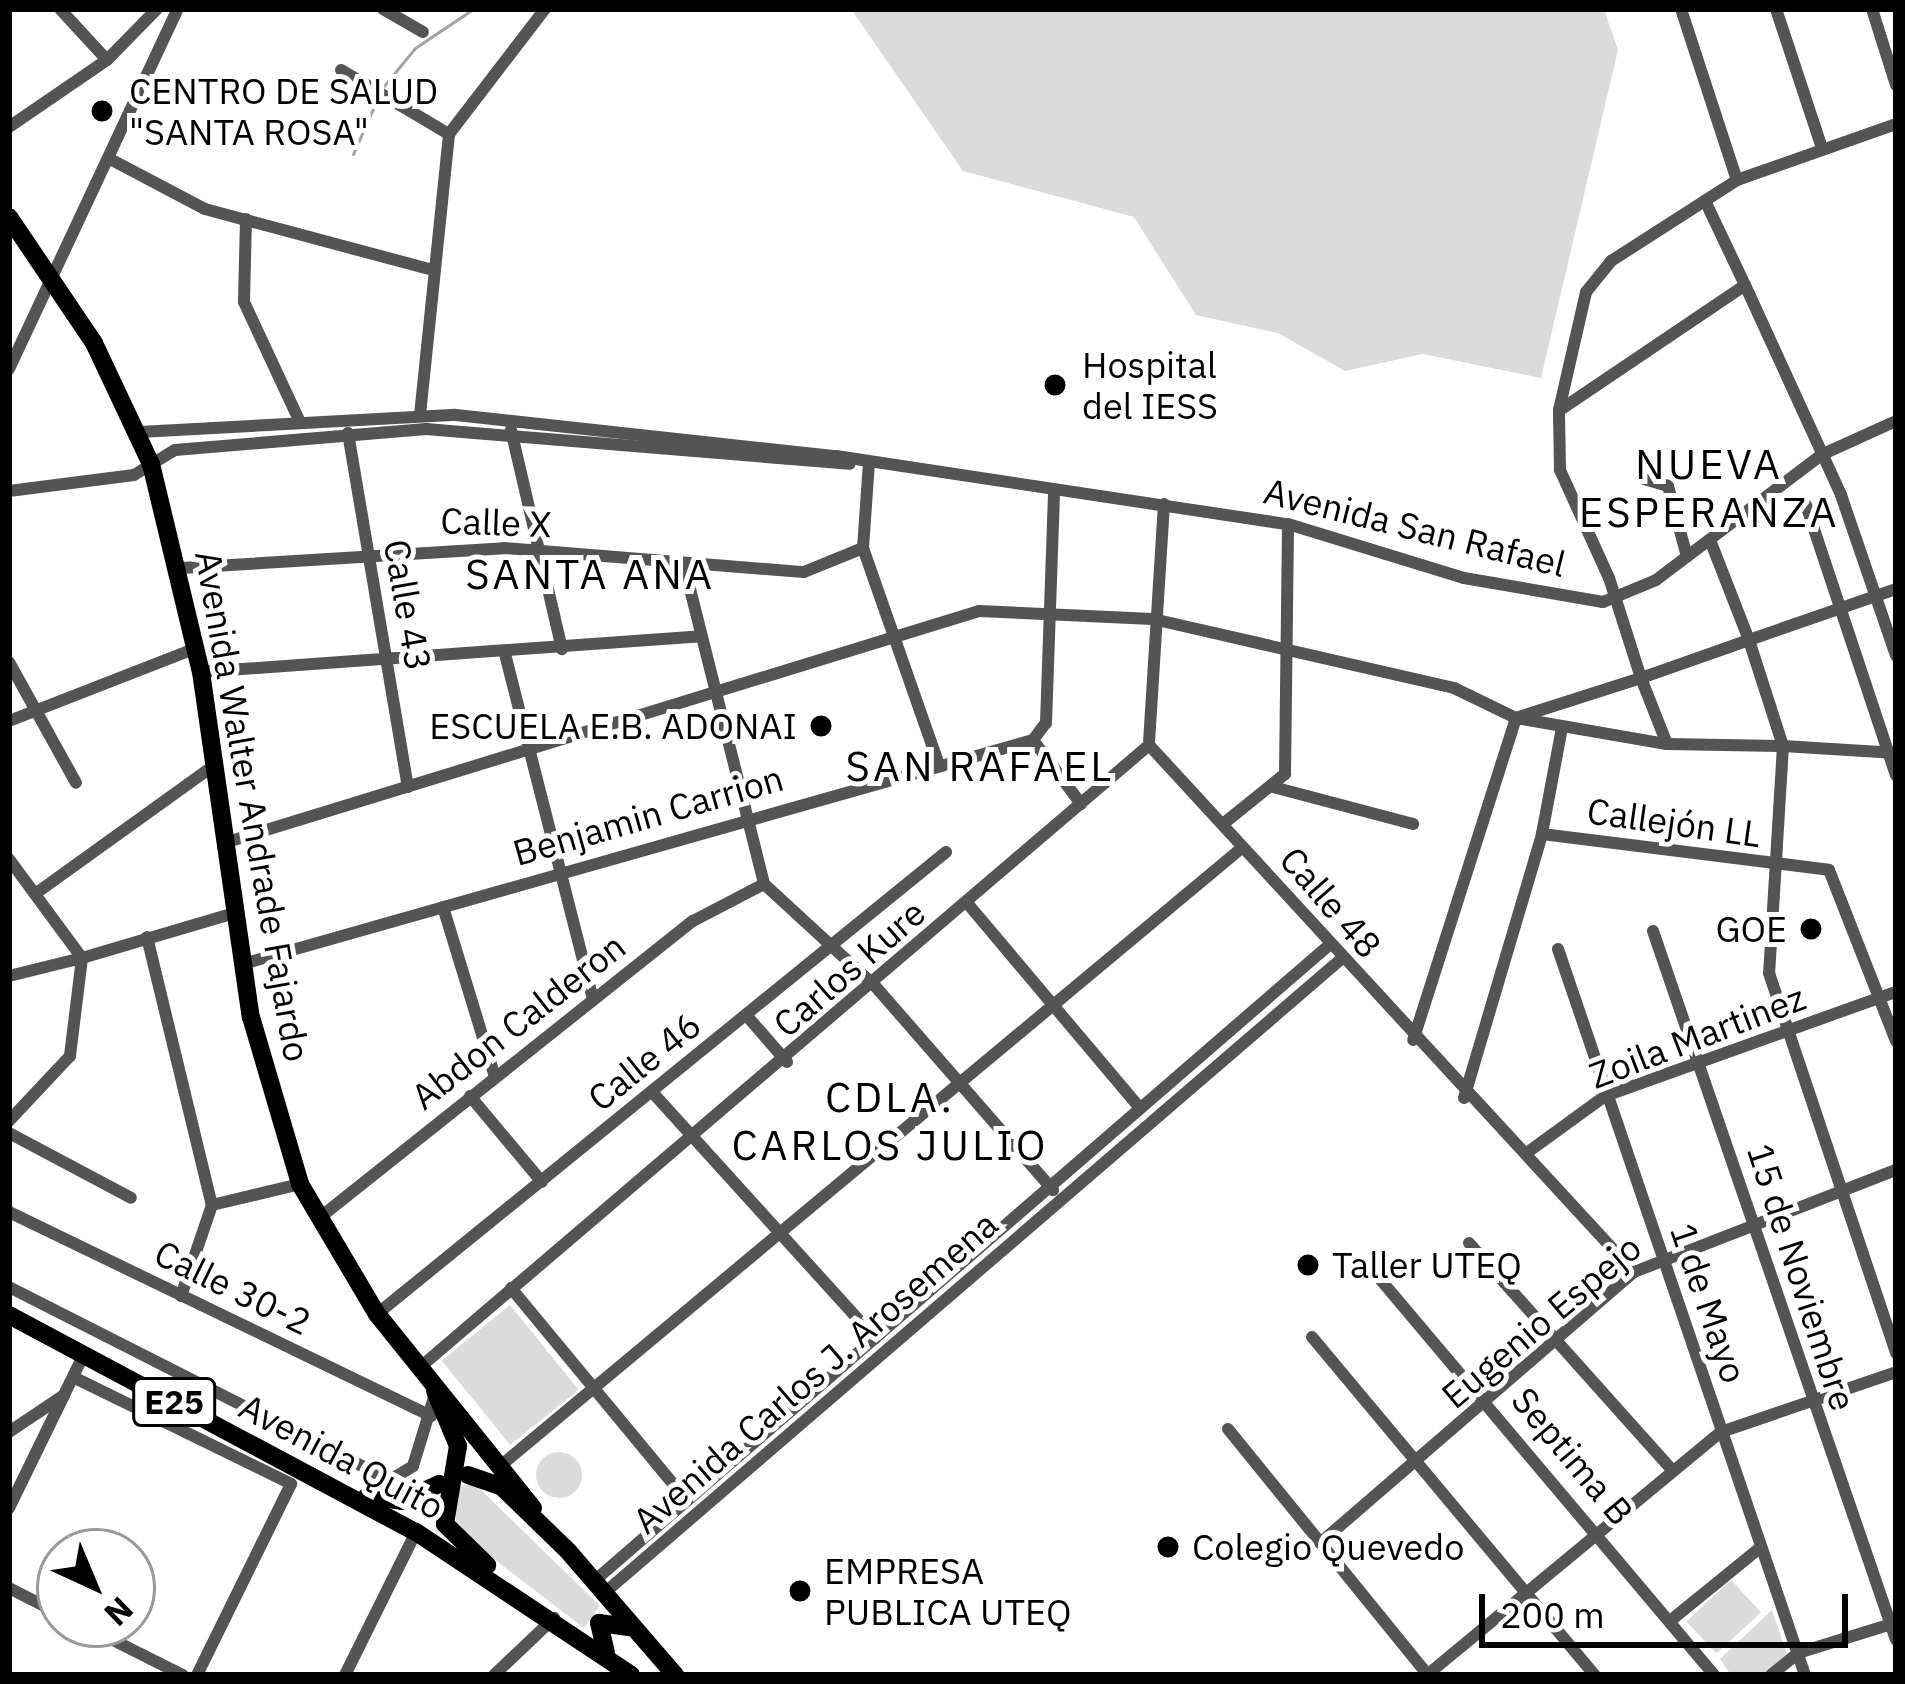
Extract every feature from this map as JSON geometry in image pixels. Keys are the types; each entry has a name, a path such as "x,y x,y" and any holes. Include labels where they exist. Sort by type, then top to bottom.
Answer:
{"main road":[{"name":"Avenida Walter Andrade Fajardo","path":"9,217 55,280 139,432 151,464 181,568 196,648 243,964 300,1184 377,1314 418,1369 675,1675"},
{"name":"Avenida Quito","path":"9,1315 349,1491 527,1599 632,1675"},
{"path":"435,1391 462,1468 502,1487 568,1551"},
{"path":"349,1491 402,1501 442,1489 462,1468"},
{"path":"442,1489 450,1532 527,1599"},
{"path":"611,1661 599,1623 611,1618 637,1634"}],"street":[{"path":"59,9 107,60"},
{"path":"9,127 107,60 157,9"},
{"path":"9,369 55,280 178,9"},
{"path":"383,9 423,32"},
{"path":"420,415 448,134 545,9"},
{"path":"1681,9 1738,179"},
{"path":"1776,9 1822,148"},
{"path":"1872,9 1896,86"},
{"path":"340,70 448,134"},
{"path":"1667,744 1616,602 1560,470 1559,410 1592,280 1738,179 1896,124"},
{"path":"110,159 246,218 432,270"},
{"path":"1706,203 1821,455 1896,656"},
{"path":"246,218 244,302 298,418"},
{"path":"1559,410 1745,285"},
{"name":"Avenida San Rafael","path":"139,432 298,418 420,415 869,463 1288,524 1464,578 1616,602"},
{"path":"1616,602 1687,557 1821,455 1896,421"},
{"path":"511,430 545,552 562,649"},
{"name":"Avenida San Rafael","path":"9,491 151,464 175,450 348,433 511,430 869,463"},
{"name":"Calle 43","path":"348,433 408,787"},
{"path":"869,463 863,548 902,639 939,765"},
{"path":"1645,479 1670,488 1687,557"},
{"path":"1054,490 1046,722 1033,740 1081,804"},
{"path":"1149,745 1153,619 1164,504"},
{"path":"1806,505 1896,775"},
{"path":"1223,824 1274,787 1288,758 1288,524"},
{"path":"1710,540 1783,746 1769,973 1896,1353"},
{"name":"Calle X","path":"181,568 368,552 545,552 804,572 863,548"},
{"path":"684,565 698,636 764,884 835,944 875,986 1061,1200"},
{"path":"1516,718 1896,589"},
{"path":"224,842 527,754 980,611 1049,609 1153,619 1454,688 1562,734 1667,744 1892,753"},
{"path":"200,672 505,654 698,636"},
{"path":"9,721 34,706 196,648"},
{"path":"505,654 593,1000"},
{"path":"9,662 76,783"},
{"path":"1413,1040 1516,718"},
{"name":"Callejón LL","path":"1562,734 1542,834 1828,870 1882,998"},
{"name":"Benjamin Carrion","path":"243,964 747,816 1033,740"},
{"name":"Carlos Kure","path":"418,1369 695,1141 1149,745"},
{"name":"Calle 48","path":"1149,745 1464,1098 1528,1152 1634,1272"},
{"path":"35,894 214,766"},
{"path":"1274,787 1413,824"},
{"path":"1464,1098 1542,834"},
{"path":"499,1467 1244,847"},
{"name":"Calle 46","path":"377,1314 946,852"},
{"path":"9,859 82,958 70,1056 9,1121"},
{"name":"Abdon Calderon","path":"318,1219 693,921 764,884"},
{"path":"968,904 1140,1108"},
{"path":"443,907 495,1077"},
{"path":"9,976 235,913"},
{"name":"15 de Noviembre","path":"1653,931 1896,1640"},
{"path":"147,937 212,1205 181,1296"},
{"name":"Avenida Carlos J. Arosemena","path":"598,1588 687,1501 1328,946"},
{"name":"1 de Mayo","path":"1558,949 1805,1675"},
{"name":"Avenida Carlos J. Arosemena","path":"598,1588 1340,960"},
{"name":"Zoila Martinez","path":"1528,1152 1605,1096 1896,992"},
{"path":"1882,998 1896,1041"},
{"path":"747,1016 787,1062"},
{"path":"653,1093 875,1338"},
{"path":"470,1096 542,1182"},
{"path":"9,1132 131,1198"},
{"name":"Eugenio Espejo","path":"1320,1543 1490,1402 1634,1272 1750,1219 1896,1170"},
{"path":"212,1205 300,1184"},
{"name":"Calle 30-2","path":"9,1212 430,1416"},
{"path":"1469,1244 1562,1336 1672,1470"},
{"name":"Septima B","path":"1380,1279 1490,1402 1714,1675"},
{"path":"9,1287 369,1471 404,1477 430,1416 435,1391"},
{"path":"511,1288 687,1501"},
{"path":"1312,1337 1414,1466 1595,1675"},
{"path":"9,1508 84,1354"},
{"path":"1228,1429 1427,1675 1721,1432 1896,1372"},
{"path":"73,1376 291,1484 197,1675"},
{"path":"9,1432 64,1395"},
{"path":"349,1491 369,1471"},
{"path":"345,1675 416,1532"},
{"path":"1670,1621 1761,1547"},
{"path":"9,1588 36,1602"},
{"path":"494,1675 554,1618"},
{"path":"1771,1675 1798,1653 1893,1623"},
{"path":"129,1648 183,1675"}],"shaded area":[{"path":"851,9 1604,9 1618,50 1541,378 1423,354 1345,371 1278,333 1196,315 1134,217 963,171"},
{"path":"510,1305 579,1390 510,1445 442,1360"},
{"path":"559,1452 576,1458 582,1475 576,1492 559,1498 542,1492 536,1475 542,1458"},
{"path":"474,1483 600,1606 584,1628 456,1530 455,1487"},
{"path":"1731,1580 1761,1612 1716,1654 1686,1622"},
{"path":"1772,1610 1787,1654 1761,1675 1731,1675 1720,1659"}],"waterway":[{"path":"383,87 415,48 473,9"},
{"path":"353,154 379,95"}],"place":[{"name":"CENTRO DE SALUD \"SANTA ROSA\"","path":"102,111"},
{"name":"Hospital del IESS","path":"1055,385"},
{"name":"ESCUELA E.B. ADONAI","path":"821,726"},
{"name":"GOE","path":"1811,929"},
{"name":"Taller UTEQ","path":"1308,1265"},
{"name":"Colegio Quevedo","path":"1168,1547"},
{"name":"EMPRESA PUBLICA UTEQ","path":"800,1591"}],"district":[{"name":"NUEVA ESPERANZA","path":"1709,488"},
{"name":"SANTA ANA","path":"590,574"},
{"name":"SAN RAFAEL","path":"980,766"},
{"name":"CDLA. CARLOS JULIO","path":"890,1121"}]}
